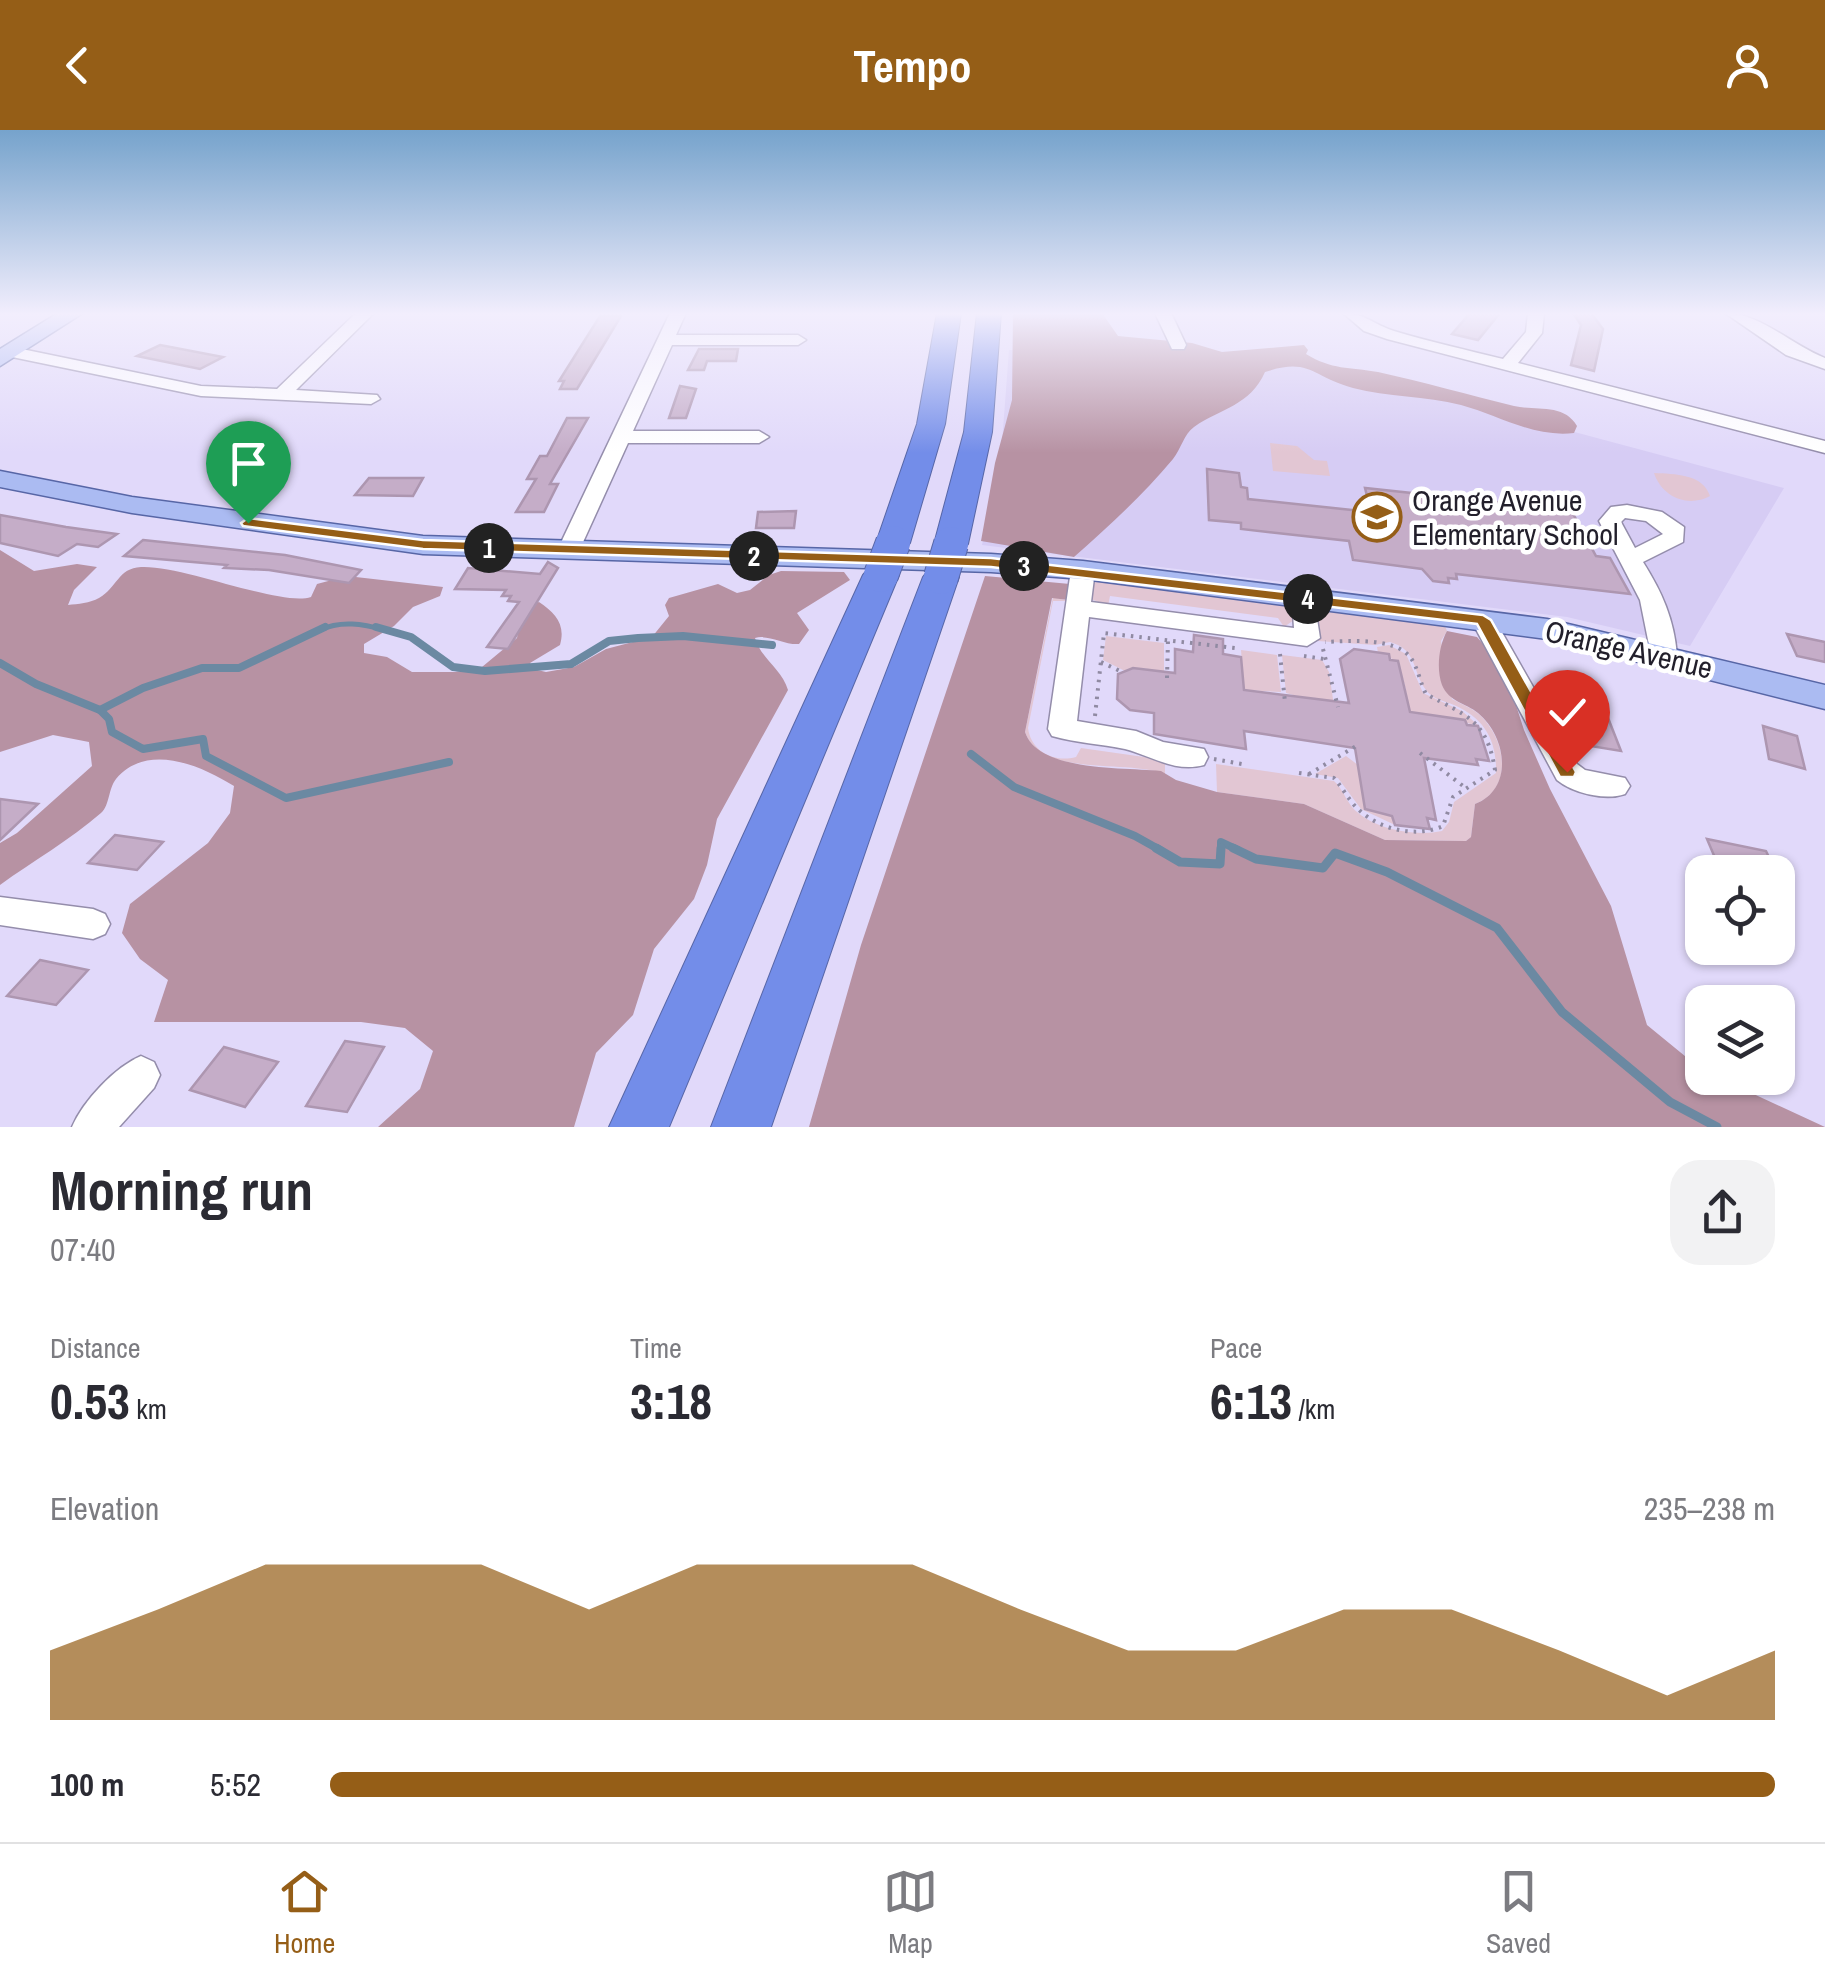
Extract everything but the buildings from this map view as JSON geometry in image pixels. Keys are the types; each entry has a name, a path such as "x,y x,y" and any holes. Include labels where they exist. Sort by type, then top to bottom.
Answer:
{"highway":[{"path":"640,1127 887,559 931,424 942,360"},
{"path":"741,1127 946,560 980,418 985,360"}],"main road":[{"name":"Orange Avenue","path":"0,479 132,505 423,545 991,563 1083,570 1579,635 1825,697"}],"street":[{"path":"26,360 201,391 371,399"},
{"path":"283,393 318,360"},
{"path":"568,551 657,360"},
{"path":"1486,360 1825,447"},
{"path":"1507,365 1512,360"},
{"path":"621,437 759,437"},
{"path":"1633,558 1660,618 1664,655"},
{"path":"1083,570 1061,725 1066,732 1136,741 1157,752 1194,757"},
{"path":"1078,608 1306,638 1304,598"},
{"path":"1483,620 1567,772 1577,780 1615,786"},
{"path":"0,910 93,924"},
{"path":"92,1127 141,1075"}],"path":[{"path":"1093,736 1104,633 1250,650"},
{"path":"1167,678 1168,640"},
{"path":"1299,773 1334,778 1369,818 1415,830 1437,830 1443,826 1448,805 1495,770 1484,727 1465,712 1426,694 1406,652 1388,644 1322,643 1338,706"},
{"path":"1265,652 1324,659"},
{"path":"1280,654 1285,702"},
{"path":"1101,662 1122,672"},
{"path":"1309,774 1358,746"},
{"path":"1420,754 1467,789"},
{"path":"1194,757 1246,765"}],"shaded area":[{"name":"Orange Avenue Elementary School","path":"1008,360 1304,360 1784,488 1690,646 1567,617 982,545 1001,456"},
{"path":"1012,360 1317,360 1514,406 1557,411 1577,426 1574,433 1545,432 1461,405 1366,391 1310,370 1280,368 1265,372 1243,399 1191,430 1150,485 1074,557 981,541 995,463 1012,400"},
{"path":"1270,443 1297,446 1314,460 1327,461 1330,476 1273,471"},
{"path":"1654,473 1695,479 1710,496 1693,501 1677,498 1663,488"},
{"path":"0,550 34,571 77,564 97,567 74,590 68,605 99,598 127,571 141,567 297,598 311,597 317,584 347,576 443,587 440,596 413,607 394,626 364,644 364,653 387,657 412,672 455,672 482,667 517,638 522,609 539,602 554,615 562,631 560,645 530,663 533,669 546,672 574,667 606,649 652,637 669,616 665,605 669,598 718,584 737,593 750,590 781,571 844,572 850,580 797,613 809,630 799,644 755,638 788,690 717,819 707,865 694,899 654,949 633,1015 596,1053 574,1127 378,1127 420,1089 433,1051 405,1028 361,1022 154,1022 168,980 140,959 122,933 130,904 208,843 230,813 234,786 190,765 158,759 143,762 116,779 101,813 0,885 0,843 17,833 92,766 89,742 53,735 0,752"},
{"path":"985,576 1070,584 1068,600 1052,598 1025,732 1033,745 1046,754 1084,765 1161,771 1176,780 1217,792 1304,804 1385,840 1466,841 1471,837 1475,804 1488,797 1501,775 1500,748 1488,723 1449,695 1442,685 1440,650 1447,631 1477,637 1504,668 1524,730 1550,789 1611,906 1647,1025 1685,1056 1685,1095 1756,1095 1825,1127 809,1127 861,945"},
{"path":"1093,583 1287,606 1294,620 1284,627 1278,618 1110,596 1108,606 1091,599"},
{"path":"1053,597 1069,601 1053,601 1028,728 1038,749 1025,732"},
{"path":"1319,609 1445,626 1447,631 1441,641 1452,699 1478,713 1490,726 1502,764 1496,787 1475,804 1471,837 1466,841 1385,840 1304,804 1217,792 1216,764 1334,781 1352,807 1370,821 1394,830 1431,833 1442,831 1449,822 1454,802 1496,773 1487,732 1473,716 1429,693 1405,650 1390,642 1375,645 1318,641 1314,614"},
{"path":"1106,636 1164,643 1164,677 1145,669 1125,671 1103,660"},
{"path":"1389,645 1406,654 1423,693 1462,711 1479,726 1434,715 1411,718 1399,668 1378,653 1377,647"},
{"path":"1241,650 1277,655 1281,692 1244,690"},
{"path":"1282,655 1322,660 1329,672 1334,706 1286,693"},
{"path":"1081,748 1165,760 1165,774 1086,765 1051,757 1076,757"},
{"path":"1346,756 1358,765 1365,809 1392,816 1395,825 1361,809 1338,778 1315,774"}],"waterway":[{"path":"320,630 352,624 385,630"},
{"path":"100,710 143,688 202,668 239,668 325,627"},
{"path":"376,627 411,637 453,667 485,671 571,664 609,641 638,638 683,636 772,645"},
{"path":"0,663 36,684 100,710"},
{"path":"100,710 109,719 112,732 143,749 203,739 206,756 286,798 449,762"},
{"path":"971,754 1014,787 1160,850"},
{"path":"1221,848 1221,842 1238,850"},
{"path":"1156,848 1180,862 1220,864 1221,848"},
{"path":"1233,848 1256,859 1323,868 1335,853 1387,872 1497,928 1562,1012 1670,1102 1717,1127"}],"place":[{"name":"Orange Avenue Elementary School","path":"1377,517"}],"route":[{"path":"248,523 423,545 991,563 1083,570 1483,620 1567,772"}]}
